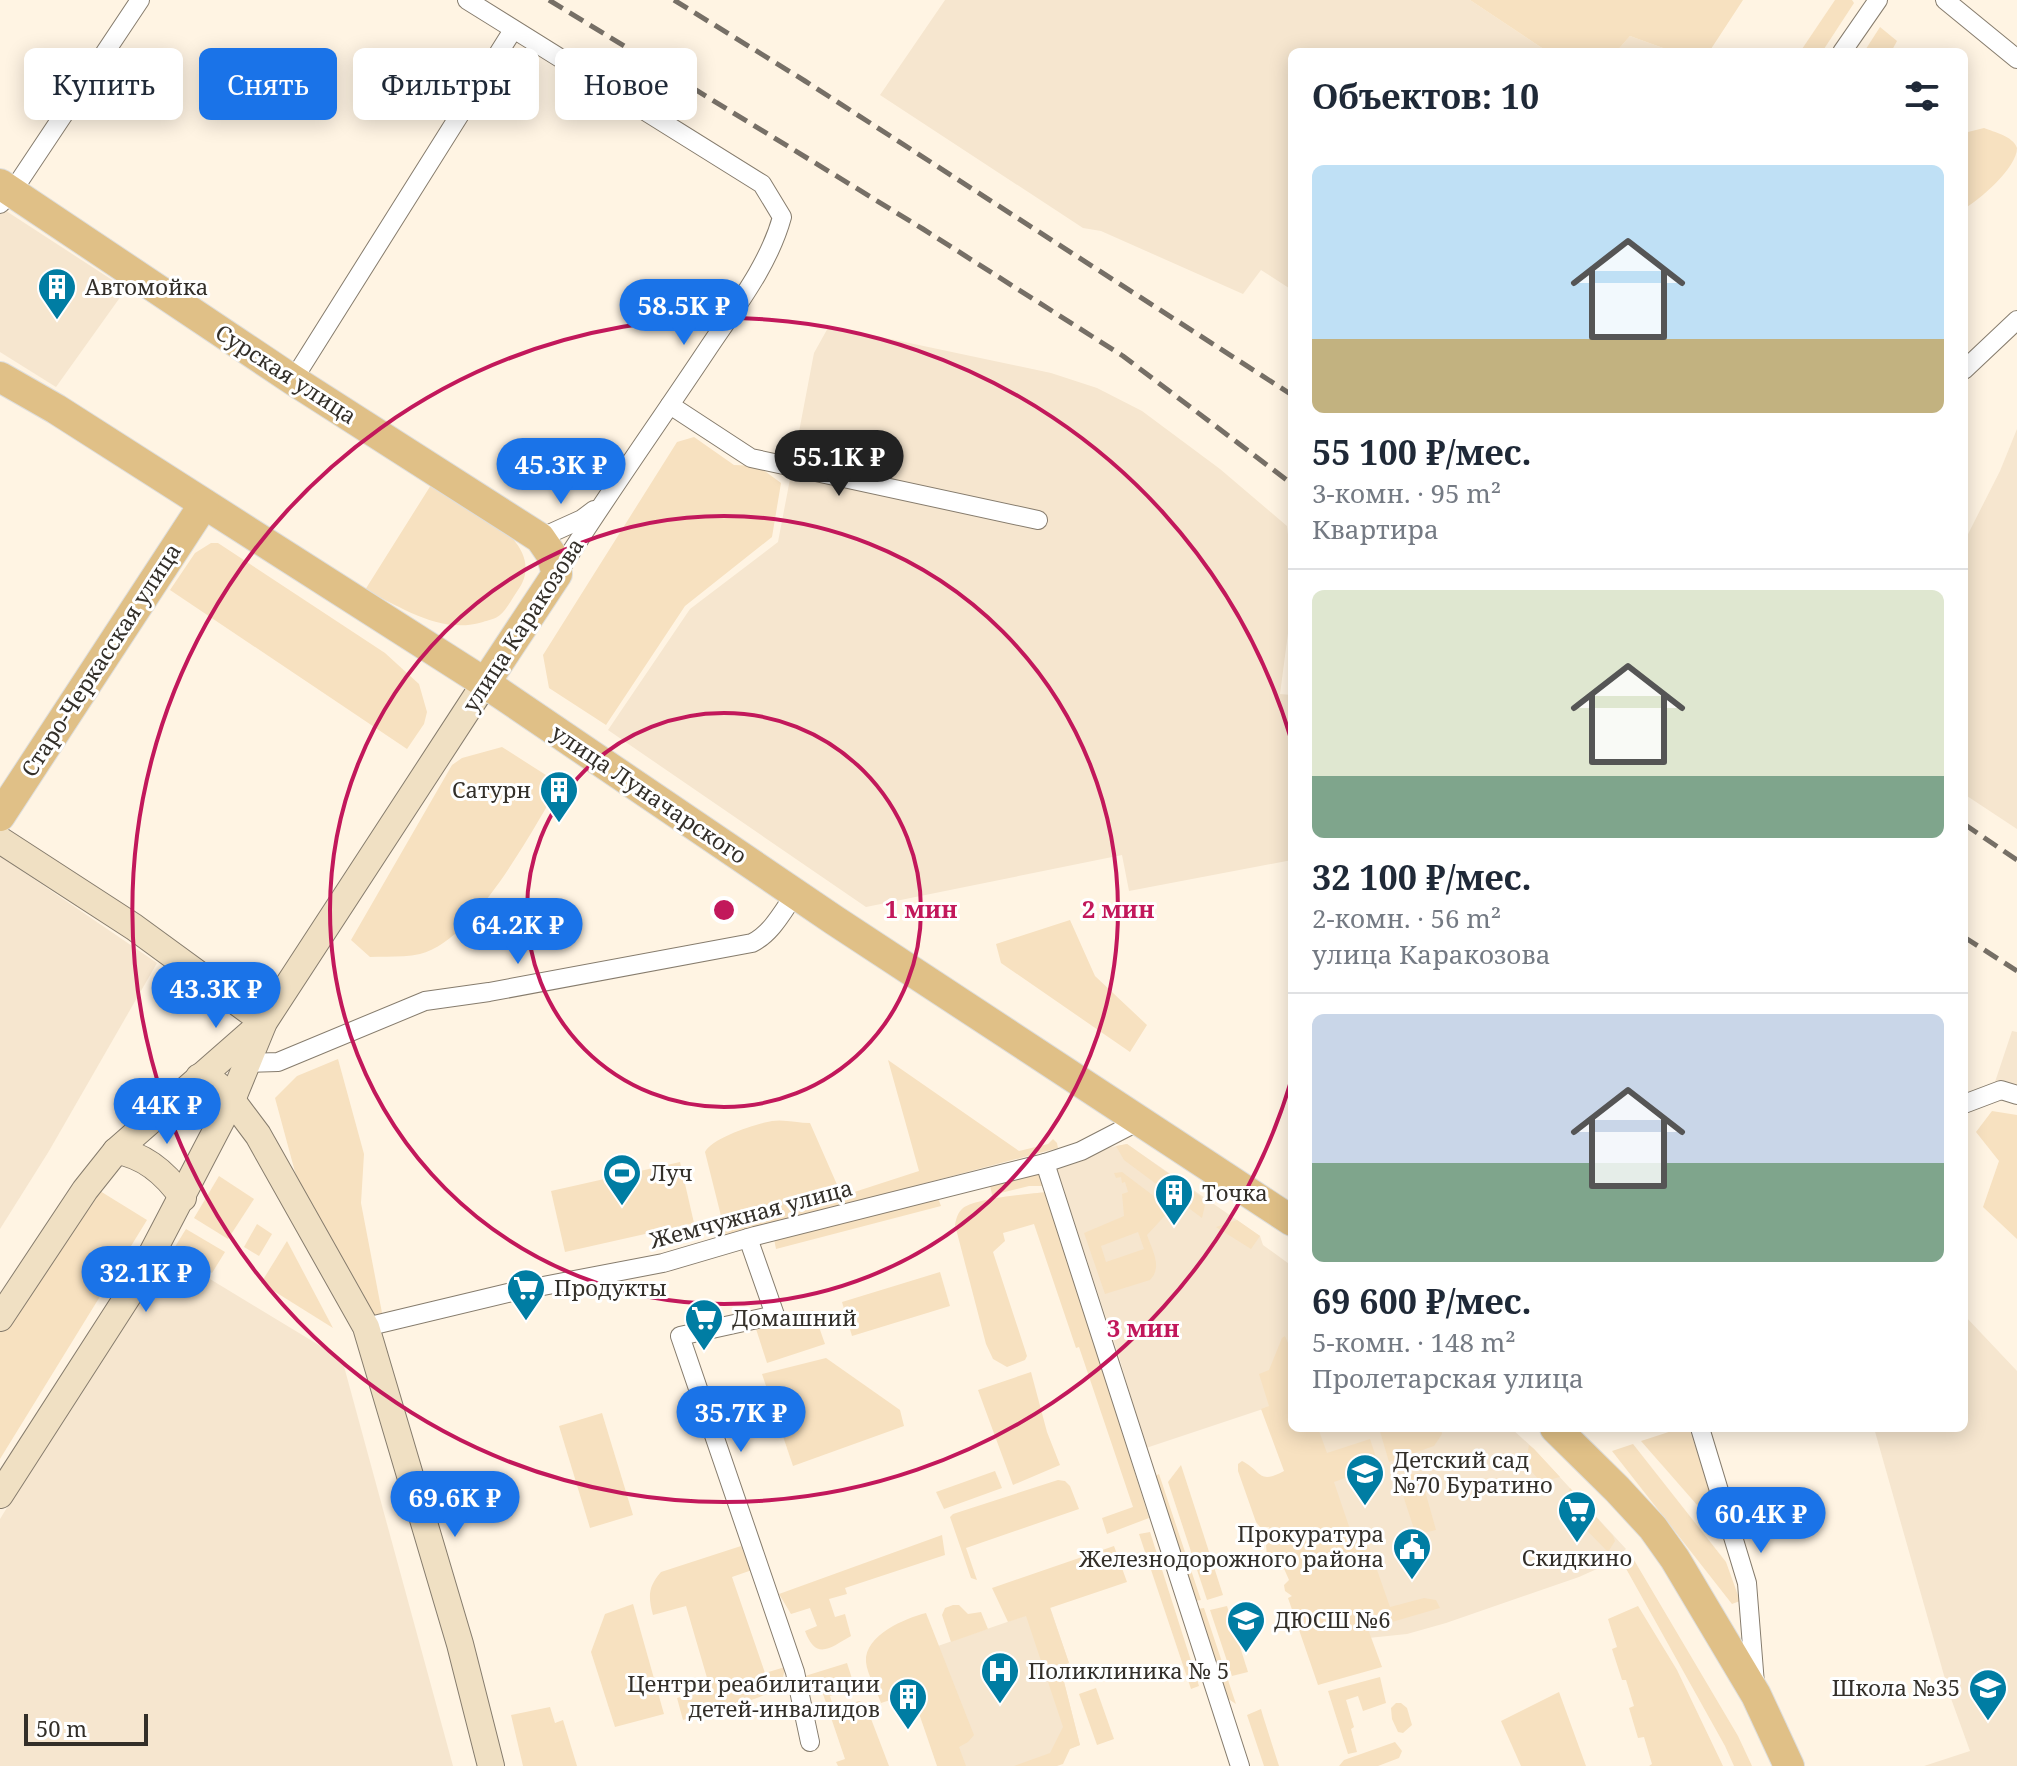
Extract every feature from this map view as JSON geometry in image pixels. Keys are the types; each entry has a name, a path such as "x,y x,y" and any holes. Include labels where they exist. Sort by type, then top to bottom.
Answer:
{"main road":[{"name":"Сурская улица","path":"4,194 540,538"},
{"name":"улица Луначарского","path":"0,377 56,409 485,683 795,894 1288,1218"},
{"name":"Старо-Черкасская улица","path":"0,816 204,504"},
{"path":"540,538 551,554 557,574"},
{"name":"улица Каракозова","path":"0,1495 137,1282 232,1100 264,1022 557,574"},
{"path":"0,840 134,927 264,1022"},
{"name":"улица Каракозова","path":"0,1318 60,1225 116,1151 264,1022"},
{"path":"199,1077 217,1083 258,1135 366,1327 460,1644 491,1766"},
{"path":"116,1151 138,1156 172,1182 183,1198"},
{"path":"1559,1432 1653,1528 1700,1599 1756,1695 1789,1766"}],"street":[{"path":"4,194 140,0"},
{"path":"293,380 513,30 467,0"},
{"path":"1845,48 1878,0"},
{"path":"1945,0 2017,59"},
{"name":"улица Каракозова","path":"513,30 762,184 782,217 776,237 746,292 557,574"},
{"path":"1968,366 2017,320"},
{"path":"670,405 751,458 1038,520"},
{"path":"540,538 582,519 600,506"},
{"path":"248,1063 278,1062 425,1001 504,990 752,943 777,921 795,894"},
{"path":"1968,1102 2001,1090 2017,1095"},
{"name":"Жемчужная улица","path":"366,1327 512,1292 663,1263 748,1238 1045,1163 1081,1151 1139,1121"},
{"path":"1045,1163 1240,1766"},
{"path":"748,1238 775,1315 680,1336 795,1672 810,1742"},
{"path":"1701,1432 1747,1583 1756,1695"}],"shaded area":[{"path":"945,0 1470,0 1542,48 1288,48 1288,287 1261,270 1243,294 1101,231 1083,228 880,95"},
{"path":"1470,0 1743,0 1712,48 1663,48 1630,36 1620,48 1542,48"},
{"path":"1835,0 1852,0 1854,3 1825,48 1803,48"},
{"path":"1880,27 1897,41 1893,48 1867,48"},
{"path":"1630,36 1663,48 1620,48"},
{"path":"1984,128 2012,140 2017,148 2011,165 1996,183 1968,206 1968,132"},
{"path":"0,207 126,289 56,387 0,352"},
{"path":"829,326 1051,373 1097,388 1142,411 1220,469 1287,526 1288,633 1280,694 1288,695 1288,861 1129,891 1122,855 866,907 608,730 690,609 778,542 814,353"},
{"path":"2017,429 2017,829 1968,797 1968,534"},
{"path":"694,437 734,465 758,466 781,483 772,537 685,606 606,725 549,688 543,655 677,442"},
{"path":"431,485 513,539 521,551 525,577 505,610 496,618 467,625 437,622 365,590"},
{"path":"211,543 218,543 385,653 419,684 427,712 424,724 407,749 170,590 195,553"},
{"path":"502,747 560,784 518,855 481,907 461,929 440,945 420,954 370,957 351,940 452,765 462,758"},
{"path":"0,856 157,963 49,1151 0,1229"},
{"path":"1070,920 1095,976 1147,1025 1130,1052 1001,963 996,944"},
{"path":"2012,1031 2017,1032 2017,1088 1994,1085"},
{"path":"338,1059 364,1154 361,1203 383,1318 367,1318 301,1194 275,1098 297,1076"},
{"path":"888,1060 1019,1151 1048,1144 1053,1139 1058,1148 726,1236 705,1152 716,1142 745,1128 777,1121 810,1123 842,1196 919,1171"},
{"path":"1992,1111 2017,1115 2017,1239 1983,1207 1999,1161 1976,1132"},
{"path":"1127,1144 1260,1236 1263,1245 1288,1263 1288,1432 1515,1432 1626,1549 1608,1564 1579,1577 1446,1623 1407,1634 1349,1640 1269,1407 1146,1448 1056,1167"},
{"path":"1127,1144 1200,1196 1205,1205 1202,1218 1124,1160 1116,1146"},
{"name":"Луч","path":"680,1162 694,1223 565,1252 551,1191"},
{"path":"1041,1172 1045,1186 1029,1186 992,1195 990,1185"},
{"path":"1122,1172 1171,1209 1147,1235 1154,1252 1154,1275 1150,1280 1105,1294 1084,1233 1124,1216 1122,1194 1128,1192 1125,1182 1122,1183 1121,1177 1116,1178 1114,1173","holes":["1138,1232 1144,1249 1106,1262 1101,1246"]},
{"path":"219,1176 254,1199 228,1239 194,1218"},
{"path":"100,1191 147,1220 0,1459 0,1328"},
{"path":"1047,1192 1149,1518 1107,1534 1102,1518 1133,1507 1034,1224 1003,1233 1005,1241 993,1252 1027,1356 1025,1360 1007,1367 993,1359 986,1344 955,1225 963,1208 970,1205"},
{"path":"938,1198 941,1206 776,1249 774,1239"},
{"path":"1237,1220 1260,1236 1251,1249 1216,1227"},
{"path":"257,1224 272,1234 259,1256 244,1247"},
{"path":"186,1229 225,1252 212,1273 173,1250"},
{"path":"287,1241 333,1328 261,1283"},
{"path":"172,1256 342,1359 453,1766 0,1766 0,1519 136,1298"},
{"path":"940,1272 950,1306 852,1336 842,1302"},
{"path":"813,1310 825,1344 767,1363 756,1329"},
{"path":"1968,1319 2017,1371 2017,1766 1924,1766 1970,1751 1949,1693 1875,1432 1968,1432"},
{"path":"1285,1336 1288,1343 1288,1432 1319,1432 1327,1453 1370,1439 1379,1466 1334,1482 1356,1547 1368,1544 1390,1607 1424,1598 1436,1600 1440,1608 1368,1629 1382,1667 1318,1685 1288,1598 1292,1596 1285,1591 1284,1585 1289,1580 1282,1564 1275,1566 1267,1557 1266,1545 1274,1539 1269,1527 1260,1527 1256,1522 1238,1471 1238,1464 1242,1461 1265,1477 1284,1471 1261,1409 1269,1406 1259,1374 1269,1370"},
{"path":"826,1358 900,1410 904,1426 793,1466 762,1374"},
{"path":"1031,1372 1047,1432 1060,1465 1013,1485 978,1390"},
{"path":"602,1413 633,1515 590,1528 559,1426"},
{"path":"1380,1432 1442,1432 1434,1446 1389,1462"},
{"path":"1669,1432 1690,1432 1726,1538 1641,1441"},
{"path":"1633,1444 1726,1562 1740,1601 1732,1604 1612,1451"},
{"path":"1529,1445 1560,1477 1541,1482 1521,1460 1527,1455"},
{"path":"1181,1465 1223,1595 1207,1600 1168,1482"},
{"path":"995,1471 1002,1488 944,1509 936,1492"},
{"path":"1420,1473 1436,1530 1416,1535 1397,1477"},
{"path":"1159,1474 1201,1600 1195,1601 1155,1476"},
{"path":"1058,1480 1070,1486 1079,1509 966,1548 977,1580 971,1578 950,1517"},
{"path":"1570,1488 1613,1536 1615,1541 1608,1552 1564,1507"},
{"path":"1150,1532 1199,1686 1191,1689 1139,1534"},
{"path":"942,1535 945,1555 845,1588 847,1594 829,1599 835,1617 845,1614 851,1636 830,1648 819,1649 809,1640 805,1631 817,1626 810,1608 791,1614 779,1594"},
{"path":"741,1546 752,1570 732,1577 765,1673 785,1667 781,1682 767,1694 683,1720 677,1698 710,1688 686,1606 653,1615 651,1587 661,1572"},
{"path":"1114,1546 1127,1582 1050,1608 1069,1663 1060,1666 1080,1745 1070,1749 1063,1764 1057,1766 1014,1766 1050,1753 1063,1727 1026,1616 1008,1622 992,1588"},
{"path":"1634,1560 1738,1736 1752,1766 1734,1766 1624,1565"},
{"path":"633,1604 664,1714 615,1727 591,1652 605,1614"},
{"path":"959,1605 968,1614 981,1612 988,1629 951,1642 942,1615 945,1608"},
{"path":"1227,1606 1248,1672 1232,1676 1210,1610"},
{"path":"1638,1606 1677,1670 1723,1766 1649,1766 1652,1764 1644,1737 1638,1738 1629,1708 1634,1706 1626,1680 1622,1680 1612,1649 1617,1647 1608,1619"},
{"name":"Поликлиника № 5","path":"1050,1607 1069,1663 1060,1666 1080,1745 1023,1766 954,1766 935,1647"},
{"path":"1204,1608 1236,1704 1227,1698 1198,1609"},
{"path":"926,1613 974,1735 959,1747 966,1766 937,1766 912,1693 881,1703 867,1667 867,1652 879,1636 908,1619"},
{"path":"847,1663 855,1688 830,1696 834,1709 859,1701 865,1703 889,1766 838,1766 836,1762 845,1759 822,1691 810,1694 805,1676"},
{"path":"1380,1677 1386,1703 1363,1711 1358,1696 1346,1700 1357,1752 1348,1754 1328,1691"},
{"path":"1096,1688 1114,1739 1097,1745 1079,1694"},
{"path":"1559,1692 1586,1766 1521,1766 1501,1721"},
{"path":"1396,1703 1407,1708 1412,1725 1403,1733 1398,1732 1392,1719 1391,1708"},
{"path":"550,1707 555,1723 563,1720 577,1766 523,1766 511,1715"},
{"path":"1261,1709 1279,1766 1264,1766 1247,1715"},
{"path":"1395,1742 1402,1751 1399,1758 1378,1766 1339,1766 1344,1760"}],"railway":[{"path":"549,0 923,229 1123,356 1288,481"},
{"path":"674,0 1288,392"},
{"path":"1968,827 2017,860"},
{"path":"1968,940 2017,971"}],"place":[{"name":"Автомойка","path":"57,321"},
{"name":"Сатурн","path":"559,824"},
{"name":"Луч","path":"622,1207"},
{"name":"Точка","path":"1174,1227"},
{"name":"Продукты","path":"526,1322"},
{"name":"Домашний","path":"704,1352"},
{"name":"Детский сад №70 Буратино","path":"1365,1507"},
{"name":"Скидкино","path":"1577,1544"},
{"name":"Прокуратура Железнодорожного района","path":"1412,1581"},
{"name":"ДЮСШ №6","path":"1246,1654"},
{"name":"Поликлиника № 5","path":"1000,1705"},
{"name":"Школа №35","path":"1988,1722"},
{"name":"Центри реабилитации детей-инвалидов","path":"908,1731"}]}
